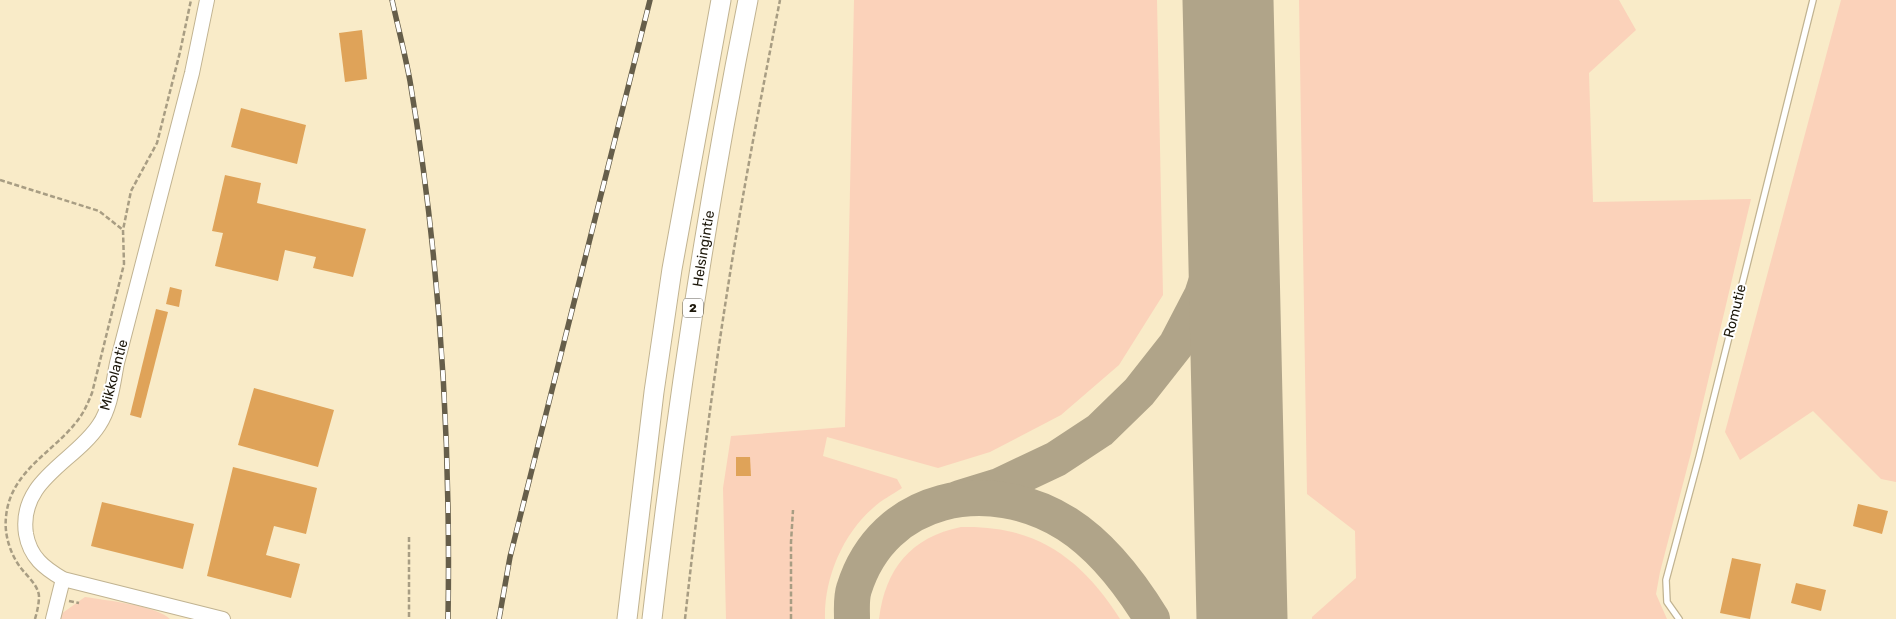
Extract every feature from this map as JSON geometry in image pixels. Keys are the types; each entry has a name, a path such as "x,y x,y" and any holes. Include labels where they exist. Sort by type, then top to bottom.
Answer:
{"highway":[{"name":"Helsingintie","path":"627,619 654,392 672,269 721,0"},
{"name":"Helsingintie","path":"652,619 668,482 692,315 726,114 748,0"}],"street":[{"name":"Mikkolantie","path":"207,0 192,73 117,363 109,403 100,424 87,441 50,473 35,492 28,504 25,519 30,548 37,560 48,570 63,579 223,619"},
{"path":"53,619 63,579"}],"lane":[{"name":"Romutie","path":"1679,619 1667,602 1666,580 1699,456 1812,0"}],"path":[{"path":"35,619 39,595 36,587 19,566 11,552 6,518 8,503 21,477 78,421 87,407 124,264 123,230 131,191 157,143 191,0"},
{"path":"685,619 727,293 780,0"},
{"path":"0,180 99,211 123,230"},
{"path":"791,619 793,510"},
{"path":"409,537 409,619"}],"shaded area":[{"path":"854,0 1157,0 1163,295 1119,365 1061,415 990,452 938,468 827,437 823,456 897,479 902,488 873,508 852,531 844,544 832,573 828,589 825,619 726,619 723,488 731,436 845,427"},
{"path":"1299,0 1619,0 1636,30 1589,73 1593,202 1751,199 1691,453 1660,572 1656,594 1667,619 1312,619 1356,578 1355,531 1307,494"},
{"path":"1841,0 1896,0 1896,482 1881,479 1813,411 1740,460 1725,432"},
{"path":"961,527 988,528 1012,532 1034,539 1054,549 1089,579 1105,597 1120,619 879,619 887,585 894,571 904,558 915,547 928,539"},
{"path":"85,597 143,607 164,614 170,619 60,619 61,614"}],"building":[{"path":"362,30 367,79 345,82 339,33"},
{"path":"241,108 306,125 297,164 231,147"},
{"path":"225,175 261,183 257,203 366,229 353,277 313,268 316,257 285,250 278,281 215,266 223,233 212,231"},
{"path":"170,287 182,290 179,307 166,304"},
{"path":"156,309 168,312 141,418 130,415"},
{"path":"254,388 334,410 318,467 238,445"},
{"path":"736,457 750,457 751,476 736,476"},
{"path":"233,467 317,488 306,534 274,526 266,555 300,564 291,598 207,576"},
{"path":"102,502 194,524 183,569 91,546"},
{"path":"1858,504 1888,511 1882,534 1853,526"},
{"path":"1732,558 1761,564 1750,619 1720,613"},
{"path":"1796,583 1826,590 1821,611 1791,603"}],"taxiway":[{"path":"960,498 999,486 1056,459 1100,430 1139,392 1176,345 1202,295 1221,237 1232,169"},
{"path":"852,619 854,589 868,557 889,532 914,514 942,503 973,498 1005,500 1037,509 1067,524 1092,543 1115,567 1152,619"}],"runway":[{"path":"1228,0 1242,619"}],"railway":[{"path":"392,0 410,81 429,215 436,282 448,484 448,619"},
{"path":"499,619 510,557 650,0"}]}
